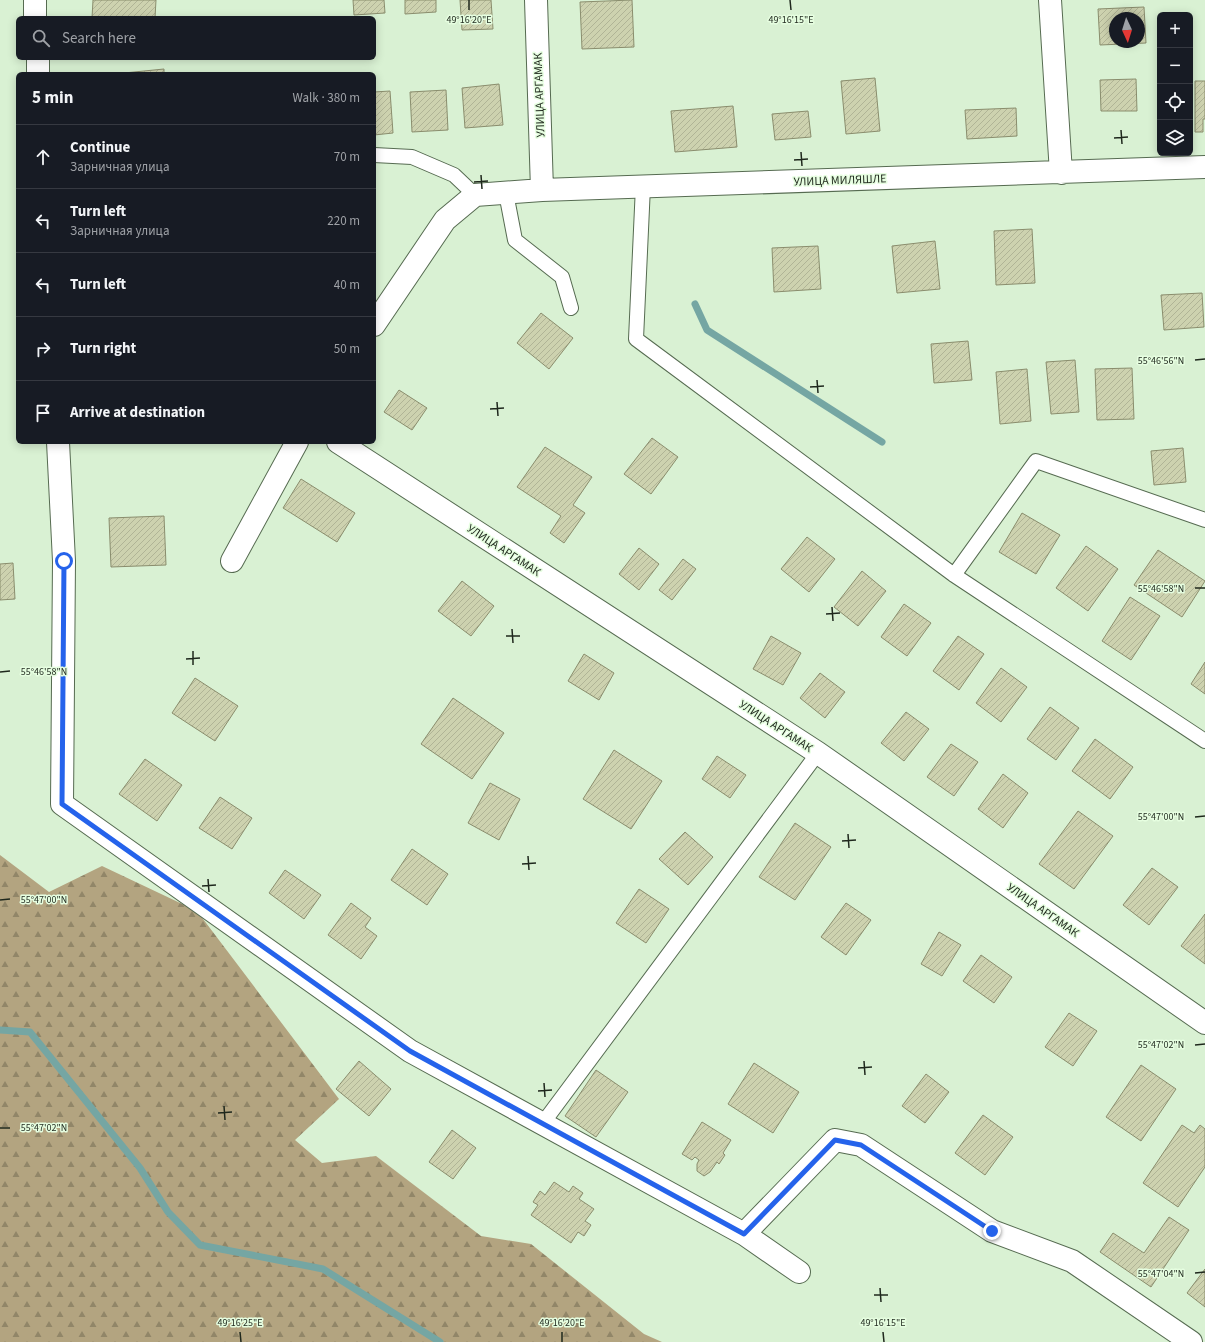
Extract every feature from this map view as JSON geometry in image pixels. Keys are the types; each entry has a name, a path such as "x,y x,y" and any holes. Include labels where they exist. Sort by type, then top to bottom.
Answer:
{"street":[{"path":"35,0 36,16"},
{"name":"УЛИЦА АРГАМАК","path":"536,0 542,190"},
{"path":"1050,0 1062,173"},
{"path":"38,60 38,72"},
{"name":"УЛИЦА МИЛЯШЛЕ","path":"475,195 542,190 643,186 1205,167"},
{"path":"376,322 445,220 475,195"},
{"path":"58,444 64,561 62,804 410,1051 744,1234 799,1272"},
{"path":"232,561 296,444"},
{"name":"УЛИЦА АРГАМАК","path":"341,444 818,753 1205,1023"},
{"path":"744,1234 835,1140 861,1145 992,1231 1072,1261 1191,1342"}],"lane":[{"path":"376,155 412,157 454,175 475,195"},
{"path":"643,186 636,340 954,575 1205,741"},
{"path":"506,192 516,240 562,277 571,308"},
{"path":"954,575 1036,461 1205,520"},
{"path":"543,1123 818,753"}],"green space":[{"path":"0,855 49,892 102,866 197,911 339,1099 295,1140 322,1163 376,1156 481,1236 531,1244 644,1334 662,1342 0,1342"}],"building":[{"path":"93,0 156,0 155,16 92,16"},
{"path":"353,0 384,0 385,13 354,15"},
{"path":"405,0 436,0 436,12 405,14"},
{"path":"460,0 491,0 493,29 462,30"},
{"path":"632,0 634,47 582,49 580,2"},
{"path":"1144,7 1144,12 1109,12 1109,45 1100,45 1098,9"},
{"path":"164,69 164,72 134,72"},
{"path":"875,78 880,131 846,134 841,81"},
{"path":"1136,79 1137,111 1101,111 1100,80"},
{"path":"1195,81 1205,81 1205,119 1203,119 1203,132 1195,132"},
{"path":"499,84 503,125 465,128 462,88"},
{"path":"446,90 448,130 412,132 410,92"},
{"path":"390,91 393,133 376,135 376,92"},
{"path":"733,106 737,147 675,152 671,111"},
{"path":"1016,108 1017,136 967,139 965,110"},
{"path":"808,111 811,137 775,140 772,114"},
{"path":"1032,229 1035,283 996,285 994,231"},
{"path":"935,241 940,289 897,293 892,246"},
{"path":"818,246 821,289 774,292 772,248"},
{"path":"1202,293 1204,327 1164,330 1161,295"},
{"path":"541,313 573,338 549,369 517,343"},
{"path":"968,341 972,380 934,383 931,344"},
{"path":"1075,360 1079,412 1051,414 1046,362"},
{"path":"1132,368 1134,419 1097,420 1095,369"},
{"path":"1027,369 1031,421 1000,424 996,372"},
{"path":"399,390 427,408 412,430 384,412"},
{"path":"652,438 678,457 651,494 624,474"},
{"path":"545,447 592,477 573,505 585,513 564,543 550,533 561,516 517,487"},
{"path":"1183,448 1186,482 1154,485 1151,451"},
{"path":"301,479 355,513 337,542 283,508"},
{"path":"1022,513 1060,535 1036,574 999,552"},
{"path":"164,516 166,565 111,567 109,518"},
{"path":"807,537 835,559 809,592 781,569"},
{"path":"1086,546 1118,569 1088,611 1056,588"},
{"path":"639,548 659,564 639,590 619,574"},
{"path":"1158,550 1205,581 1182,617 1134,585"},
{"path":"683,559 696,569 672,600 659,590"},
{"path":"13,563 15,599 0,600 0,564"},
{"path":"862,571 886,591 858,626 834,607"},
{"path":"462,581 494,606 471,636 438,611"},
{"path":"1130,597 1160,616 1131,660 1102,641"},
{"path":"904,604 931,623 907,656 881,637"},
{"path":"771,636 801,653 783,685 753,669"},
{"path":"958,636 984,654 959,690 933,671"},
{"path":"584,654 614,673 599,700 568,681"},
{"path":"1205,662 1205,694 1191,684"},
{"path":"1001,668 1027,687 1001,722 976,703"},
{"path":"820,673 845,692 825,718 800,698"},
{"path":"195,678 238,706 215,741 172,713"},
{"path":"453,698 504,733 472,779 421,744"},
{"path":"1050,707 1079,728 1056,760 1027,739"},
{"path":"906,712 929,729 904,761 881,743"},
{"path":"1095,739 1133,767 1110,799 1072,771"},
{"path":"951,744 978,762 954,796 927,777"},
{"path":"614,750 662,781 631,829 583,799"},
{"path":"717,756 746,775 730,798 702,779"},
{"path":"145,759 182,785 157,821 119,794"},
{"path":"1003,774 1028,793 1003,828 978,809"},
{"path":"490,783 520,799 499,840 468,823"},
{"path":"220,797 252,818 232,849 199,828"},
{"path":"1078,811 1113,836 1074,889 1039,864"},
{"path":"795,823 831,847 795,900 759,877"},
{"path":"685,832 713,857 688,885 659,859"},
{"path":"412,849 448,874 427,905 391,880"},
{"path":"1152,868 1178,887 1149,925 1123,905"},
{"path":"285,870 321,895 304,919 269,893"},
{"path":"639,889 669,909 646,943 616,923"},
{"path":"351,903 371,918 365,927 377,936 361,959 328,935"},
{"path":"846,903 871,920 846,955 821,937"},
{"path":"1205,914 1205,964 1181,946"},
{"path":"939,932 961,945 942,976 921,964"},
{"path":"981,955 1012,977 994,1003 963,981"},
{"path":"1069,1013 1097,1031 1073,1066 1045,1047"},
{"path":"359,1061 391,1089 369,1116 336,1089"},
{"path":"754,1063 799,1092 773,1133 728,1104"},
{"path":"1141,1065 1176,1089 1141,1141 1106,1117"},
{"path":"596,1070 628,1092 596,1137 565,1116"},
{"path":"926,1074 949,1092 925,1123 902,1106"},
{"path":"983,1115 1013,1137 985,1175 955,1153"},
{"path":"702,1122 731,1140 723,1153 725,1155 719,1164 717,1162 710,1172 704,1176 697,1171 697,1164 699,1160 695,1157 692,1160 682,1154"},
{"path":"1182,1125 1194,1133 1200,1125 1205,1129 1205,1167 1178,1207 1143,1183"},
{"path":"452,1130 476,1148 453,1179 429,1162"},
{"path":"554,1182 569,1192 573,1186 583,1193 579,1199 594,1209 585,1221 591,1225 584,1236 578,1232 571,1243 531,1215 538,1205 533,1202 540,1191 545,1195"},
{"path":"1169,1217 1189,1230 1151,1287 1100,1252 1113,1233 1144,1253"},
{"path":"1205,1269 1205,1307 1187,1293"}],"waterway":[{"path":"695,304 707,330 882,442"},
{"path":"0,1030 30,1032 140,1168 168,1212 200,1245 323,1269 440,1342"}],"route":[{"path":"64,561 62,804 410,1051 744,1234 835,1140 861,1145 992,1231"}]}
